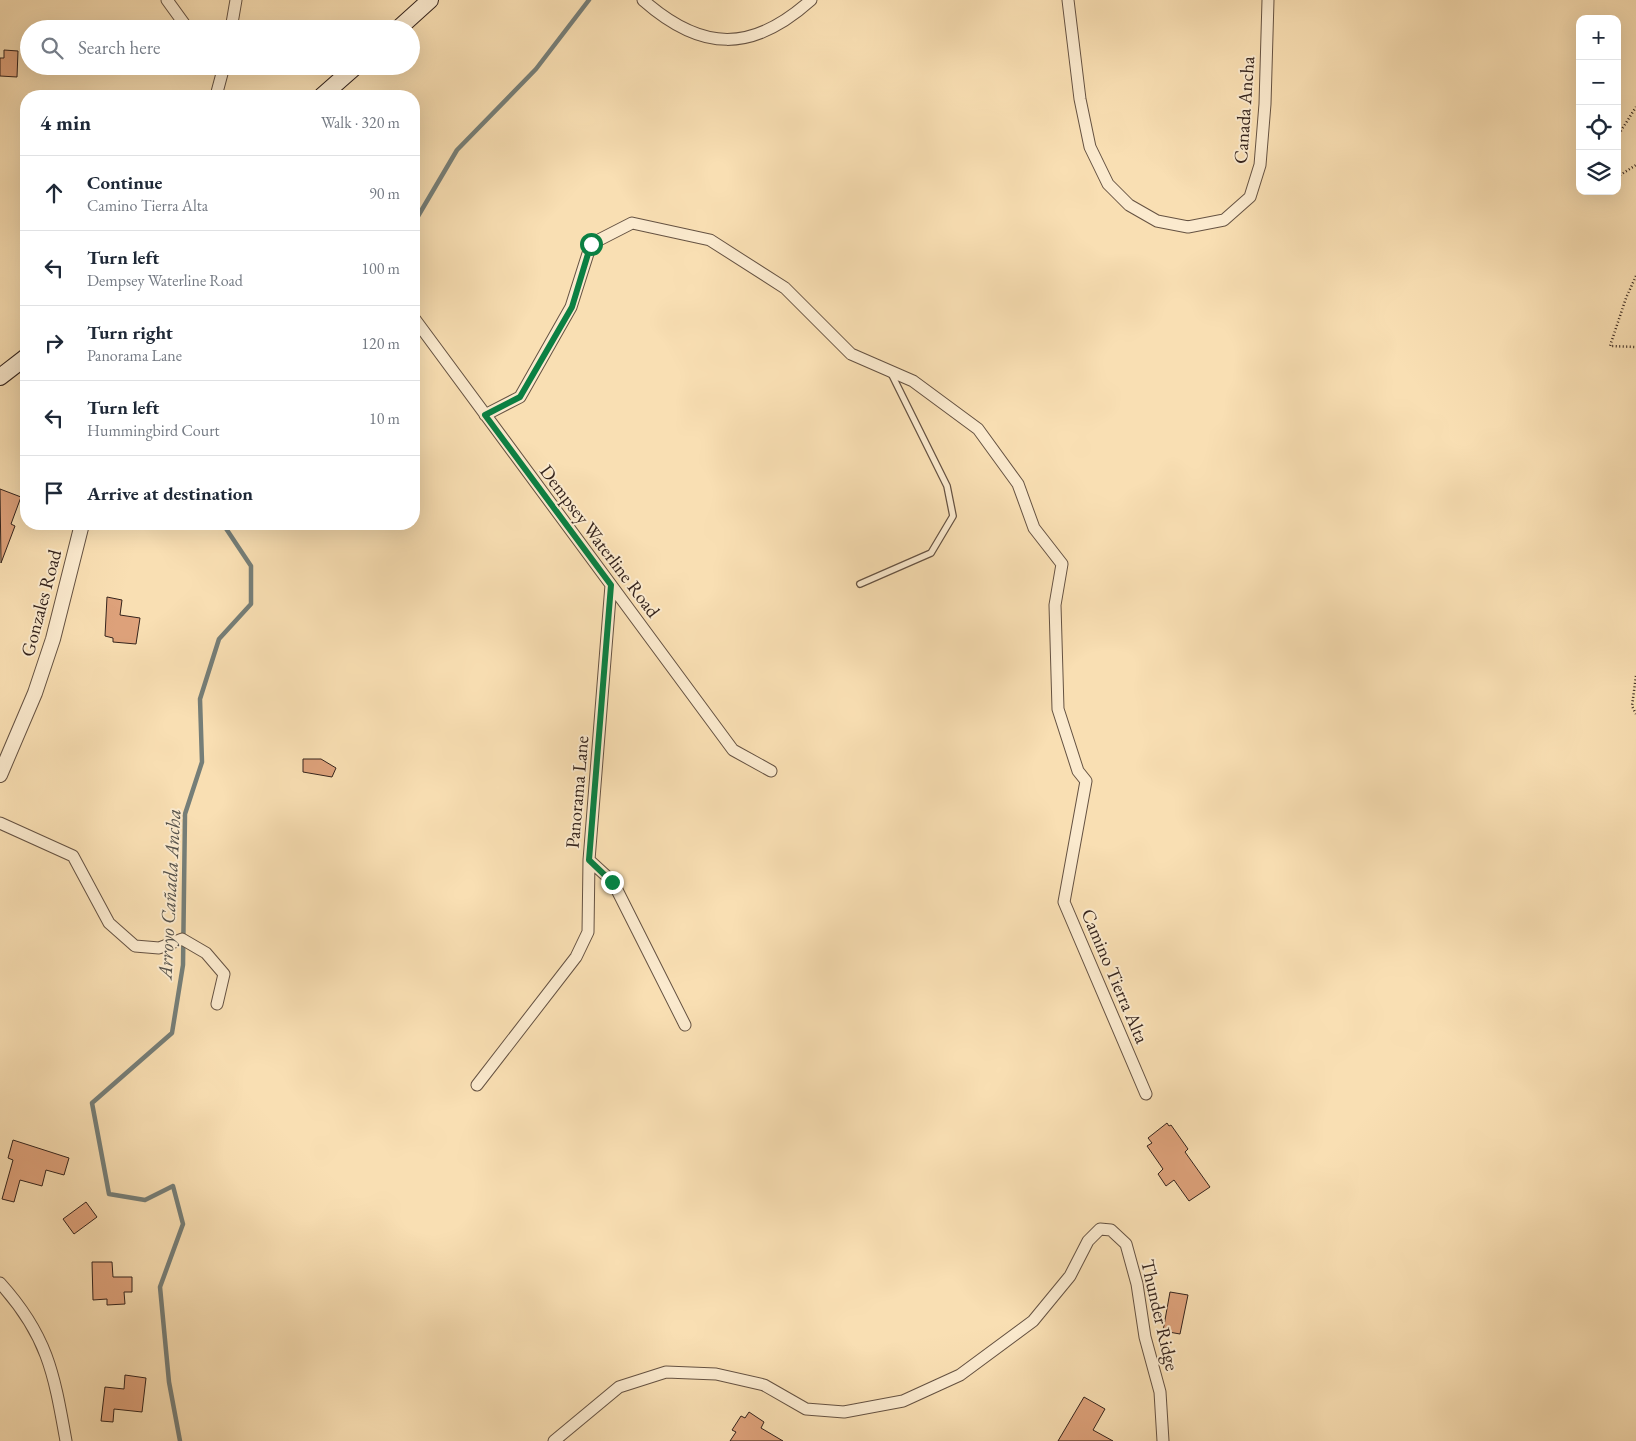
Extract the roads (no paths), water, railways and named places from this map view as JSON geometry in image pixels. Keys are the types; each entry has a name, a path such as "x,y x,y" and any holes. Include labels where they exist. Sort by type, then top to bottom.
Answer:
{"main road":[{"path":"408,20 430,0"},
{"path":"329,90 346,75"},
{"path":"0,378 20,362"}],"street":[{"path":"167,0 181,20"},
{"path":"233,20 236,0"},
{"path":"643,0 667,19 692,33 709,39 727,41 754,36 772,29 811,0"},
{"name":"Canada Ancha","path":"1068,0 1080,99 1090,147 1108,184 1129,205 1157,221 1188,228 1224,220 1250,197 1260,165 1265,104 1268,0"},
{"path":"217,90 219,75"},
{"name":"Camino Tierra Alta","path":"485,415 520,397 572,307 591,244 632,223 710,240 785,288 850,354 912,381 978,429 1018,484 1034,528 1062,564 1055,605 1058,709 1078,771 1086,781 1064,902 1146,1094"},
{"name":"Dempsey Waterline Road","path":"420,326 733,750 771,771"},
{"name":"Gonzales Road","path":"0,775 35,694 53,639 80,530"},
{"name":"Panorama Lane","path":"477,1085 576,957 588,932 589,860 611,585"},
{"path":"0,823 73,856 109,922 134,946 160,948 182,939 206,953 224,974 217,1004"},
{"path":"589,860 612,882 685,1026"},
{"name":"Thunder Ridge","path":"554,1441 619,1387 666,1372 716,1374 764,1385 806,1409 844,1412 903,1401 960,1375 1032,1321 1070,1276 1088,1241 1100,1229 1111,1230 1126,1244 1138,1284 1145,1337 1160,1392 1163,1441"},
{"path":"0,1284 19,1305 39,1336 53,1374 66,1441"}],"lane":[{"path":"860,584 931,553 953,516 947,486 890,371"}],"waterway":[{"name":"Arroyo Cañada Ancha","path":"420,213 457,150 536,69 589,0"},
{"name":"Arroyo Cañada Ancha","path":"180,1441 169,1382 160,1287 183,1224 173,1186 145,1200 109,1194 92,1103 172,1033 183,965 185,814 202,762 200,699 219,639 251,604 251,566 227,530"}]}
